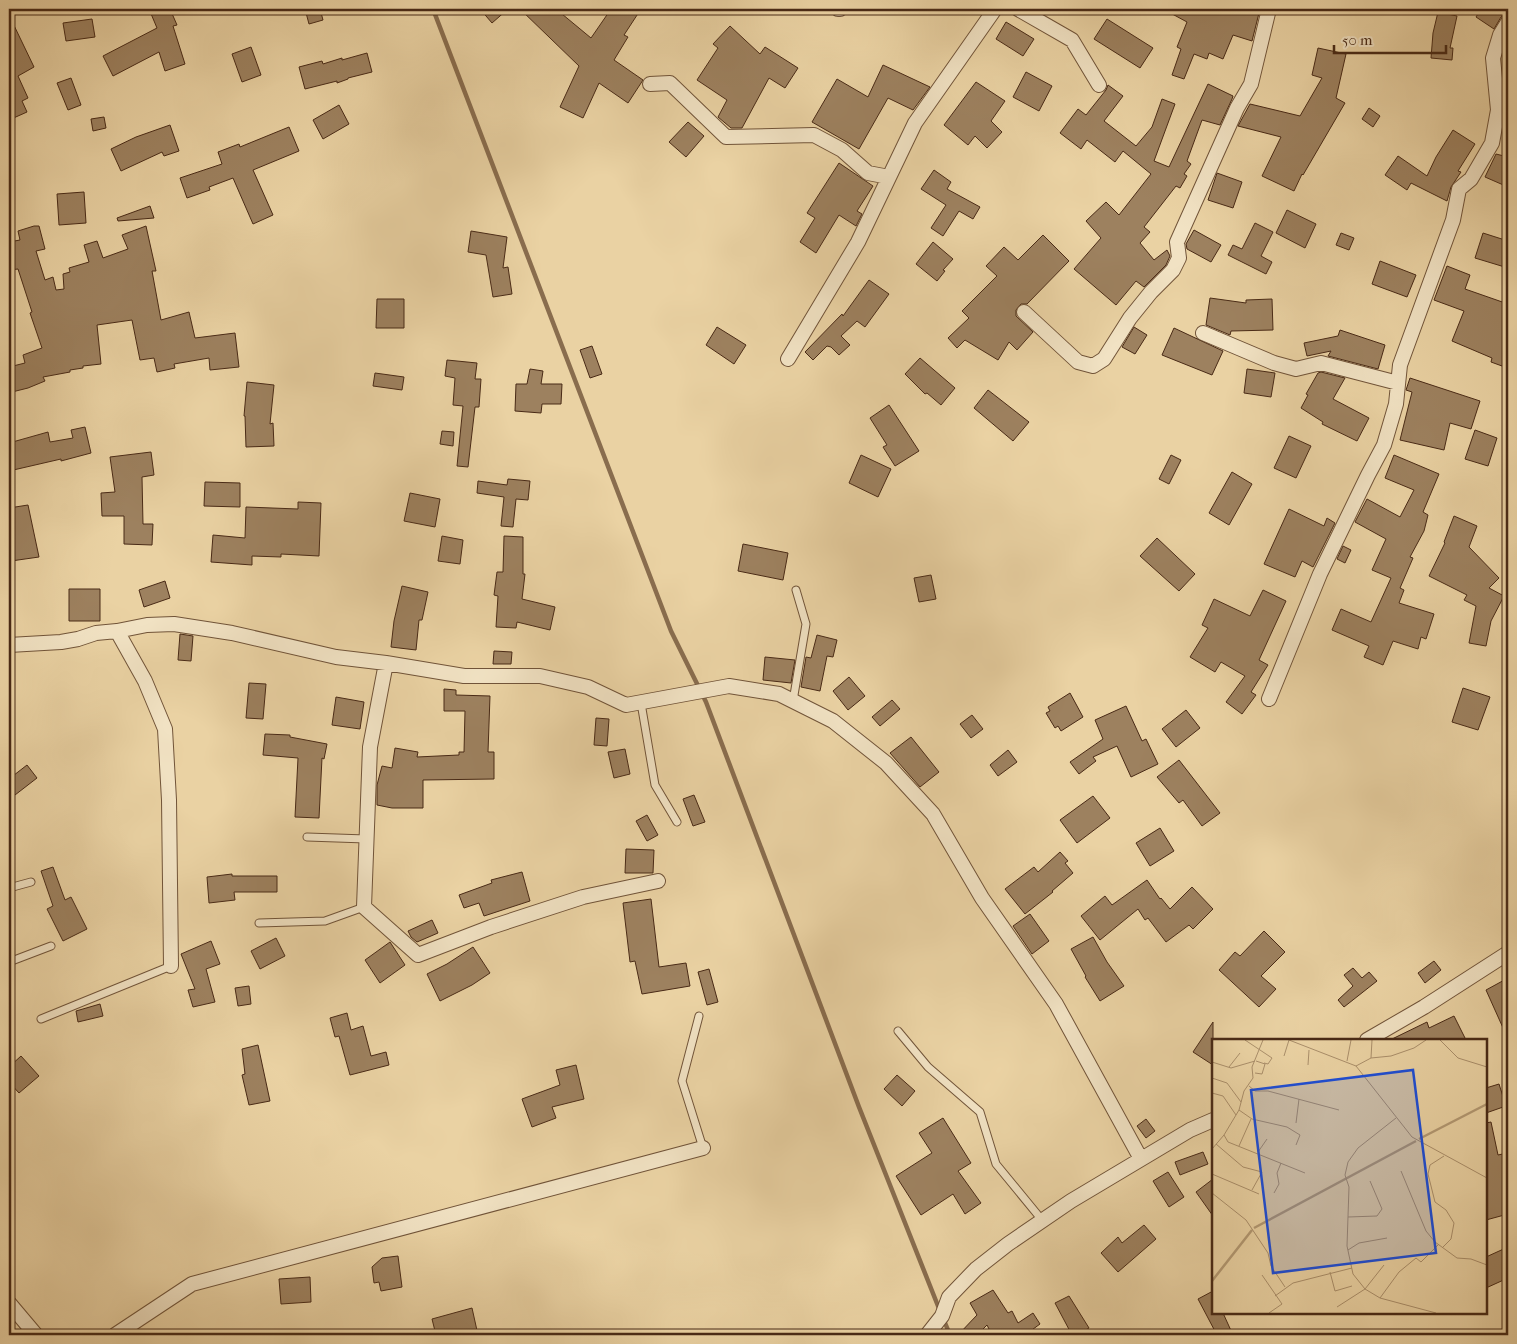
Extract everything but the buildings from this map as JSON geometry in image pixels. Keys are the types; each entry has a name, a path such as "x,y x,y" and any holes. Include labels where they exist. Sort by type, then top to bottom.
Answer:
{"street":[{"path":"788,359 858,242 915,123 995,9"},
{"path":"1018,9 1072,40 1099,85"},
{"path":"1024,312 1078,362 1093,366 1104,358 1130,318 1151,292 1173,270 1179,258 1177,242 1237,108 1251,84 1270,9"},
{"path":"1269,699 1320,574 1384,446 1396,404 1400,365 1453,220 1460,190 1471,179 1492,143 1498,110 1493,58 1500,35 1508,22"},
{"path":"650,84 670,84 726,137 814,135 842,150 868,173 889,177"},
{"path":"1203,333 1296,369 1321,363 1398,383"},
{"path":"9,645 78,640 96,633 117,632 147,625 174,624 232,633 336,657 464,676 540,676 588,687 626,704 641,703 729,686 779,694 833,721 886,763 933,814 982,898 1056,1004 1142,1160"},
{"path":"117,632 145,681 165,729 169,800 171,966"},
{"path":"386,663 370,747 364,907 418,955 492,927 583,897 658,881"},
{"path":"1368,1039 1424,1007 1508,953"},
{"path":"927,1335 942,1316 949,1298 976,1269 1042,1220 1190,1130 1212,1120"},
{"path":"115,1335 192,1284 703,1148"},
{"path":"9,1303 36,1335"}],"lane":[{"path":"793,701 806,624 796,590"},
{"path":"641,703 655,785 677,822"},
{"path":"307,837 366,839"},
{"path":"9,888 31,882"},
{"path":"258,923 324,921 364,907"},
{"path":"9,962 51,946"},
{"path":"41,1019 171,966"},
{"path":"699,1016 682,1081 703,1148"},
{"path":"898,1031 928,1067 980,1112 996,1164 1042,1220"}],"waterway":[{"path":"433,9 671,631 706,702 859,1107 940,1311"},
{"path":"943,1318 950,1335"}]}
